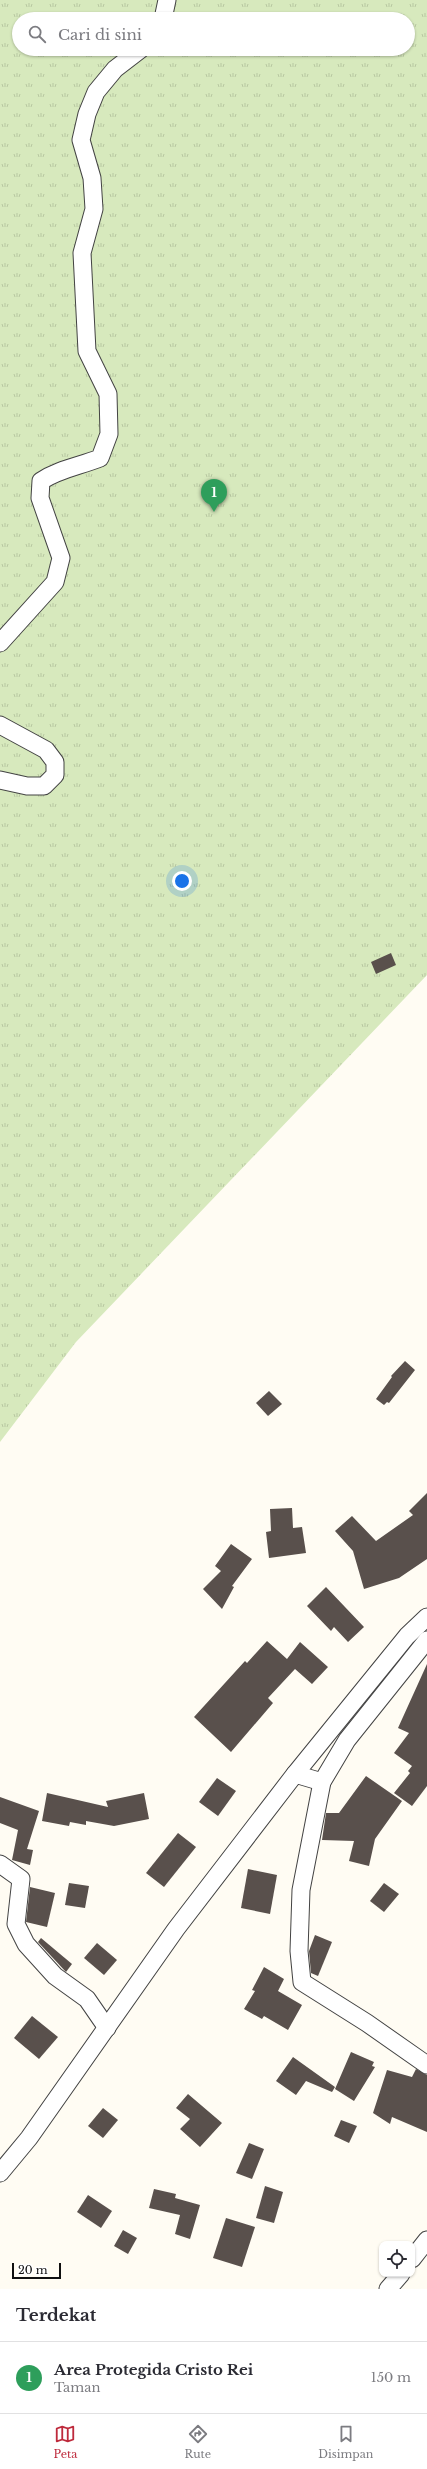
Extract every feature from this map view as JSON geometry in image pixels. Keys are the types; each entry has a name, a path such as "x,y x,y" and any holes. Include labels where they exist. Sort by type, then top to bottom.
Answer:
{"street":[{"path":"164,12 167,0"},
{"path":"0,643 55,582 62,558 40,498 41,481 55,472 75,468 100,458 109,434 108,394 87,352 82,253 94,209 92,178 81,140 87,114 96,92 115,69 132,56"},
{"path":"0,725 46,750 55,762 55,775 44,786 27,786 0,780"},
{"path":"0,2173 29,2138 176,1929 295,1774 407,1636 427,1617"},
{"path":"427,1640 347,1740 322,1782 301,1890 299,1951 302,1982 367,2022 427,2065"},
{"path":"295,1774 322,1782"},
{"path":"0,1864 21,1879 16,1924 26,1944 55,1976 87,1999 107,2028"},
{"path":"415,2255 427,2240"},
{"path":"388,2289 398,2277"}],"green space":[{"path":"0,0 427,0 427,975 76,1342 0,1442"}],"building":[{"path":"391,953 396,965 376,974 371,962"},
{"path":"405,1361 415,1370 389,1403 387,1402 384,1405 376,1399 392,1377 391,1376"},
{"path":"269,1391 282,1404 268,1416 256,1403"},
{"path":"427,1493 427,1559 399,1578 364,1589 353,1551 335,1531 352,1516 376,1541 413,1515 409,1511"},
{"path":"292,1508 293,1528 302,1527 306,1553 269,1558 266,1532 271,1531 270,1509"},
{"path":"231,1544 252,1559 232,1586 234,1587 222,1609 203,1589 221,1571 215,1566"},
{"path":"326,1587 364,1627 348,1642 334,1627 331,1631 307,1606"},
{"path":"267,1641 287,1659 300,1642 328,1667 312,1684 295,1669 268,1698 273,1703 231,1752 194,1717 245,1661 247,1663"},
{"path":"427,1664 427,1786 412,1806 394,1793 410,1773 408,1771 412,1766 394,1753 409,1733 398,1728"},
{"path":"366,1776 402,1801 375,1839 369,1866 349,1861 354,1841 322,1840 326,1813 339,1813"},
{"path":"217,1778 236,1791 218,1816 199,1802"},
{"path":"47,1793 108,1807 106,1801 144,1793 149,1819 114,1826 86,1821 86,1825 70,1822 69,1826 42,1821"},
{"path":"0,1797 39,1811 27,1849 33,1850 30,1865 12,1860 18,1830 0,1823"},
{"path":"178,1833 196,1847 164,1887 146,1873"},
{"path":"248,1869 277,1875 270,1914 241,1908"},
{"path":"69,1883 89,1886 85,1908 65,1905"},
{"path":"384,1883 399,1894 384,1912 370,1901"},
{"path":"30,1887 55,1893 47,1927 26,1922"},
{"path":"315,1935 332,1942 318,1976 311,1973 309,1951"},
{"path":"41,1938 72,1964 66,1972 38,1942"},
{"path":"97,1943 117,1960 104,1975 84,1958"},
{"path":"264,1967 284,1979 278,1991 302,2005 288,2030 264,2016 262,2019 244,2009 255,1991 252,1990"},
{"path":"32,2016 58,2037 39,2059 14,2038"},
{"path":"351,2052 374,2062 372,2066 375,2067 354,2101 335,2089"},
{"path":"293,2057 335,2087 332,2092 306,2081 296,2095 276,2081"},
{"path":"416,2069 427,2075 427,2132 392,2117 390,2124 373,2113 387,2070 412,2077"},
{"path":"188,2094 222,2123 200,2147 180,2129 190,2119 176,2108"},
{"path":"103,2108 118,2120 103,2138 88,2126"},
{"path":"341,2120 357,2126 349,2143 334,2136"},
{"path":"249,2143 264,2149 252,2179 236,2173"},
{"path":"265,2186 283,2192 274,2223 256,2218"},
{"path":"154,2189 176,2194 175,2198 200,2205 190,2239 175,2234 180,2215 149,2208"},
{"path":"88,2195 112,2211 101,2228 77,2212"},
{"path":"226,2218 255,2227 242,2267 213,2258"},
{"path":"123,2230 137,2238 128,2254 114,2246"}],"place":[{"name":"Area Protegida Cristo Rei","path":"214,512"}]}
